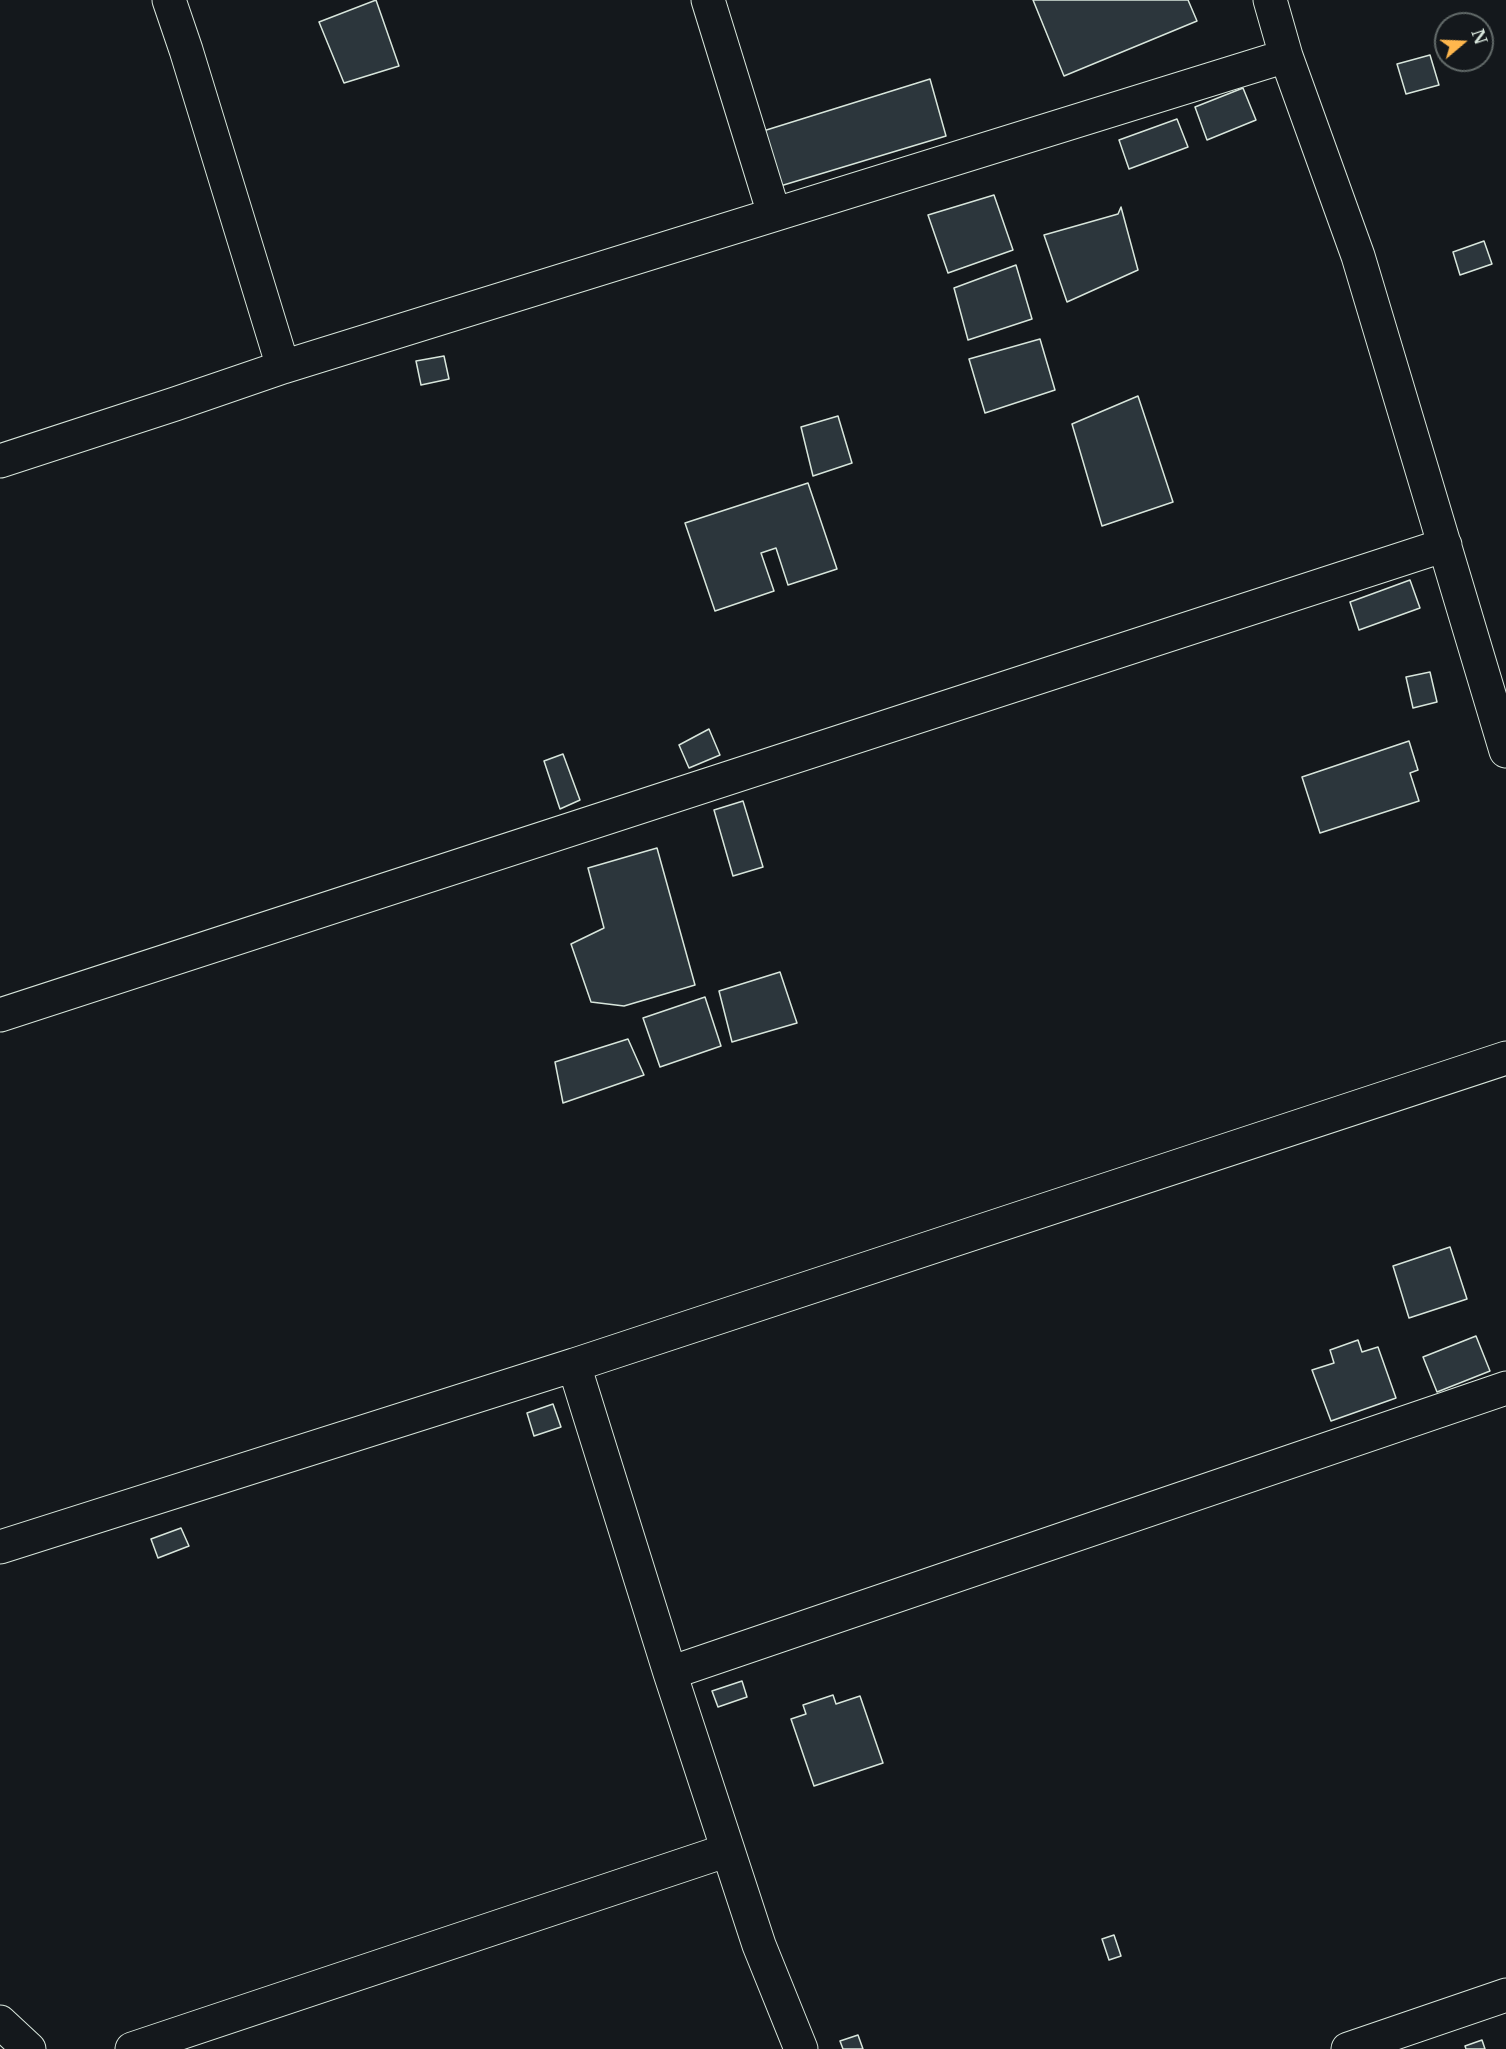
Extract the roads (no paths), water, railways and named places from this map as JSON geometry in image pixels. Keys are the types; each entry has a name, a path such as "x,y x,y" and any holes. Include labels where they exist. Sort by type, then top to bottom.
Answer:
{"street":[{"path":"169,0 283,367"},
{"path":"708,0 774,213"},
{"path":"1270,0 1286,56 1358,256 1506,751"},
{"path":"0,461 283,367 1286,56"},
{"path":"0,1015 1444,545"},
{"path":"0,1547 574,1365 1506,1058"},
{"path":"574,1365 670,1673 759,1945 801,2049"},
{"path":"670,1673 1506,1388"},
{"path":"132,2049 728,1850"},
{"path":"1348,2049 1506,1995"},
{"path":"0,2022 29,2049"}]}
